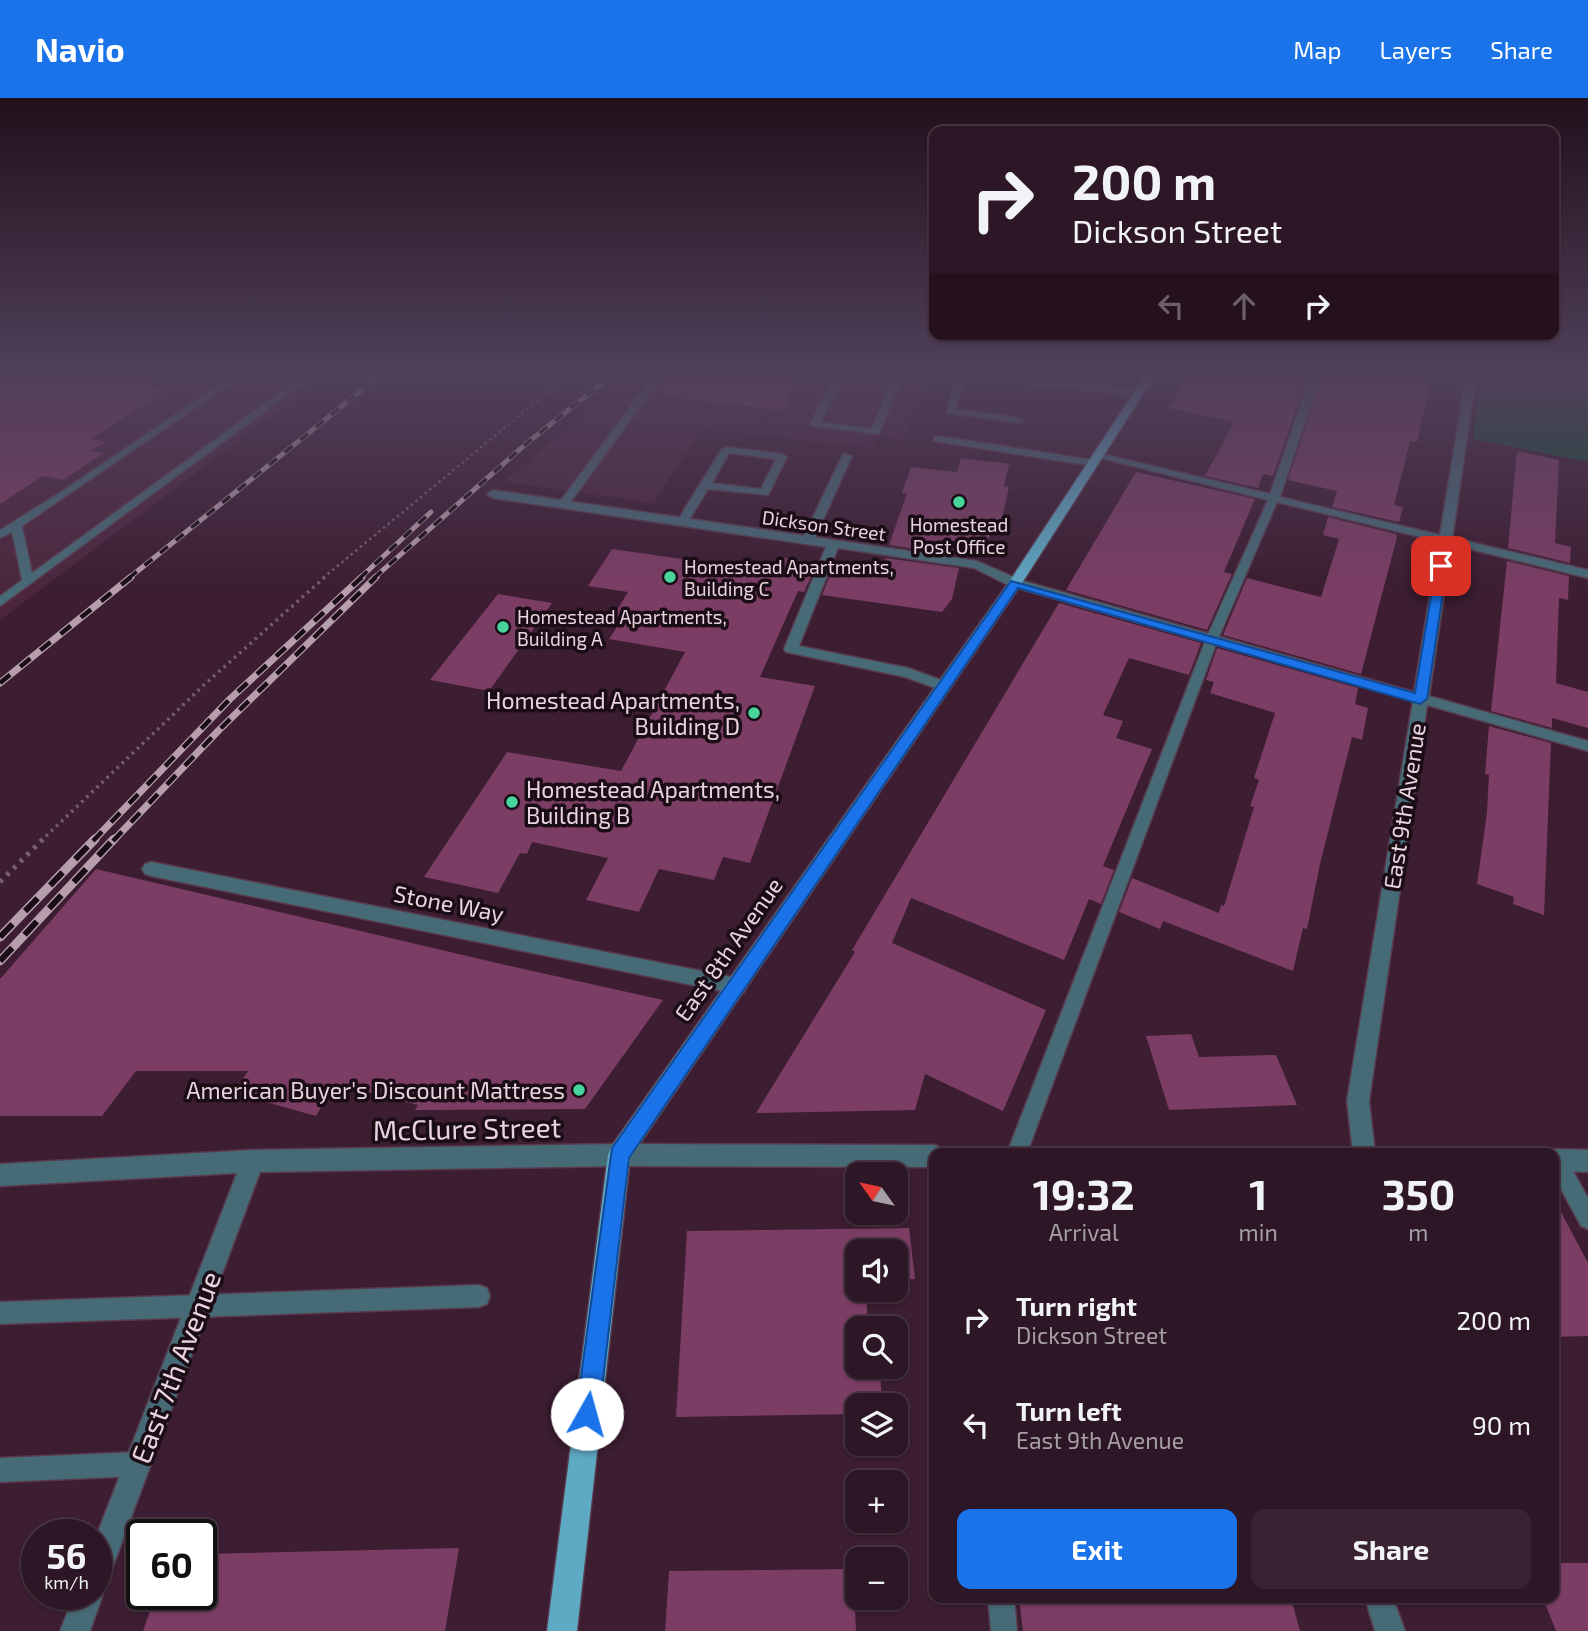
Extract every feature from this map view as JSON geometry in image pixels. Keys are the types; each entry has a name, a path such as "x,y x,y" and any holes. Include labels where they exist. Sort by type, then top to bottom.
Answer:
{"main road":[{"name":"East 8th Avenue","path":"562,1631 619,1155 1015,583 1103,449"}],"street":[{"path":"1013,449 1096,459"},
{"name":"East 9th Avenue","path":"1363,1148 1358,1101 1460,449"},
{"name":"Dickson Street","path":"493,494 833,546 977,565 1015,583 1588,746"},
{"path":"833,546 791,649 908,673 944,686"},
{"name":"Stone Way","path":"151,869 737,985"},
{"name":"McClure Street","path":"0,1175 253,1161 619,1155 929,1156"},
{"path":"1559,1160 1588,1161"},
{"name":"East 7th Avenue","path":"112,1532 253,1161"},
{"path":"1381,1603 1390,1631"},
{"path":"75,1631 83,1610"}],"lane":[{"path":"0,535 129,449"},
{"path":"0,602 209,449"},
{"path":"563,505 604,449"},
{"path":"1019,1148 1212,639 1274,498 1291,449"},
{"path":"682,523 726,450 782,457 764,493 705,485"},
{"path":"807,542 847,456"},
{"path":"1096,459 1274,498 1588,574"},
{"path":"16,524 28,581"},
{"path":"1559,1167 1588,1219"},
{"path":"0,1313 479,1296"},
{"path":"0,1470 138,1464"},
{"path":"1001,1603 1004,1631"}],"path":[{"path":"0,882 88,792 232,657 476,449"}],"shaded area":[{"path":"0,449 229,449 0,620"},
{"path":"542,449 690,449 653,503 504,482"}],"green space":[{"path":"1521,449 1588,449 1588,462"}],"building":[{"path":"0,449 95,449 91,451 104,453 63,480 43,476 0,504"},
{"path":"1220,449 1282,449 1273,476 1263,474 1258,488 1205,476"},
{"path":"1298,449 1408,449 1394,505 1403,507 1399,522 1332,507 1337,491 1288,480"},
{"path":"1517,451 1559,460 1555,543 1571,547 1570,563 1508,548"},
{"name":"Homestead Post Office","path":"961,458 1009,464 1004,486 1009,487 1000,527 992,526 987,545 965,542 962,556 889,545 907,493 902,493 911,467 957,472"},
{"path":"1136,472 1255,499 1224,572 1232,574 1207,630 1066,590"},
{"path":"1328,517 1396,534 1397,537 1361,674 1223,635 1247,578 1321,597 1339,539 1323,535"},
{"path":"612,549 774,572 781,557 817,563 804,592 798,591 760,677 815,686 750,863 723,857 714,880 659,869 639,912 586,900 608,858 532,842 527,854 520,853 498,893 424,877 507,752 621,771 685,652 609,639 621,621 611,620 628,592 588,586"},
{"path":"885,558 959,568 952,599 942,612 822,595 834,565 881,571"},
{"path":"1507,561 1569,576 1568,600 1559,598 1556,683 1588,692 1588,728 1552,718 1552,728 1491,711"},
{"name":"Homestead Apartments, Building A","path":"498,594 552,603 489,691 430,680"},
{"path":"1059,603 1201,643 1189,675 1129,658 1103,715 1123,721 1116,738 1152,749 1103,866 1114,870 1101,904 1089,899 1064,960 911,898 892,943 1046,1010 1003,1111 925,1074 915,1110 756,1113 855,952 852,950"},
{"path":"1217,648 1358,688 1355,704 1368,708 1362,740 1352,737 1320,864 1307,929 1303,928 1293,971 1163,921 1160,929 1119,912 1132,878 1219,913 1221,905 1224,906 1254,807 1250,806 1259,780 1254,778 1275,713 1210,693 1214,682 1206,680"},
{"path":"1489,726 1551,743 1544,915 1513,904 1514,897 1477,884 1487,812 1489,775 1485,774"},
{"path":"96,869 663,1000 585,1109 415,1110 418,1105 335,1084 316,1116 233,1093 248,1071 136,1071 102,1116 0,1116 0,979"},
{"path":"1191,1034 1199,1057 1276,1055 1297,1105 1169,1110 1146,1036"},
{"path":"1559,1208 1588,1263 1588,1336 1559,1337"},
{"path":"909,1228 915,1279 908,1279 908,1239 845,1239 845,1302 867,1302 867,1316 845,1316 845,1379 881,1379 881,1393 845,1393 845,1414 676,1417 687,1231"},
{"path":"459,1548 445,1631 143,1631 150,1610 217,1610 217,1554"},
{"path":"1559,1563 1588,1563 1588,1631 1556,1631 1545,1603 1559,1603"},
{"path":"845,1569 845,1610 855,1610 856,1631 665,1631 669,1571"},
{"path":"1020,1603 1292,1603 1300,1631 1023,1631"}],"railway":[{"path":"129,578 289,449"},
{"path":"374,578 521,449"},
{"path":"360,578 431,512"},
{"path":"0,683 131,577"},
{"path":"93,841 230,699 362,577"},
{"path":"113,841 218,731 376,577"},
{"path":"0,937 95,839"},
{"path":"0,961 114,839"}],"place":[{"name":"Homestead Post Office","path":"959,502"},
{"name":"Homestead Apartments, Building C","path":"670,577"},
{"name":"Homestead Apartments, Building A","path":"503,627"},
{"name":"Homestead Apartments, Building D","path":"754,713"},
{"name":"Homestead Apartments, Building B","path":"512,802"},
{"name":"American Buyer's Discount Mattress","path":"579,1090"}],"route":[{"path":"587,1414 619,1155 1015,583 1420,699 1441,566"}]}
